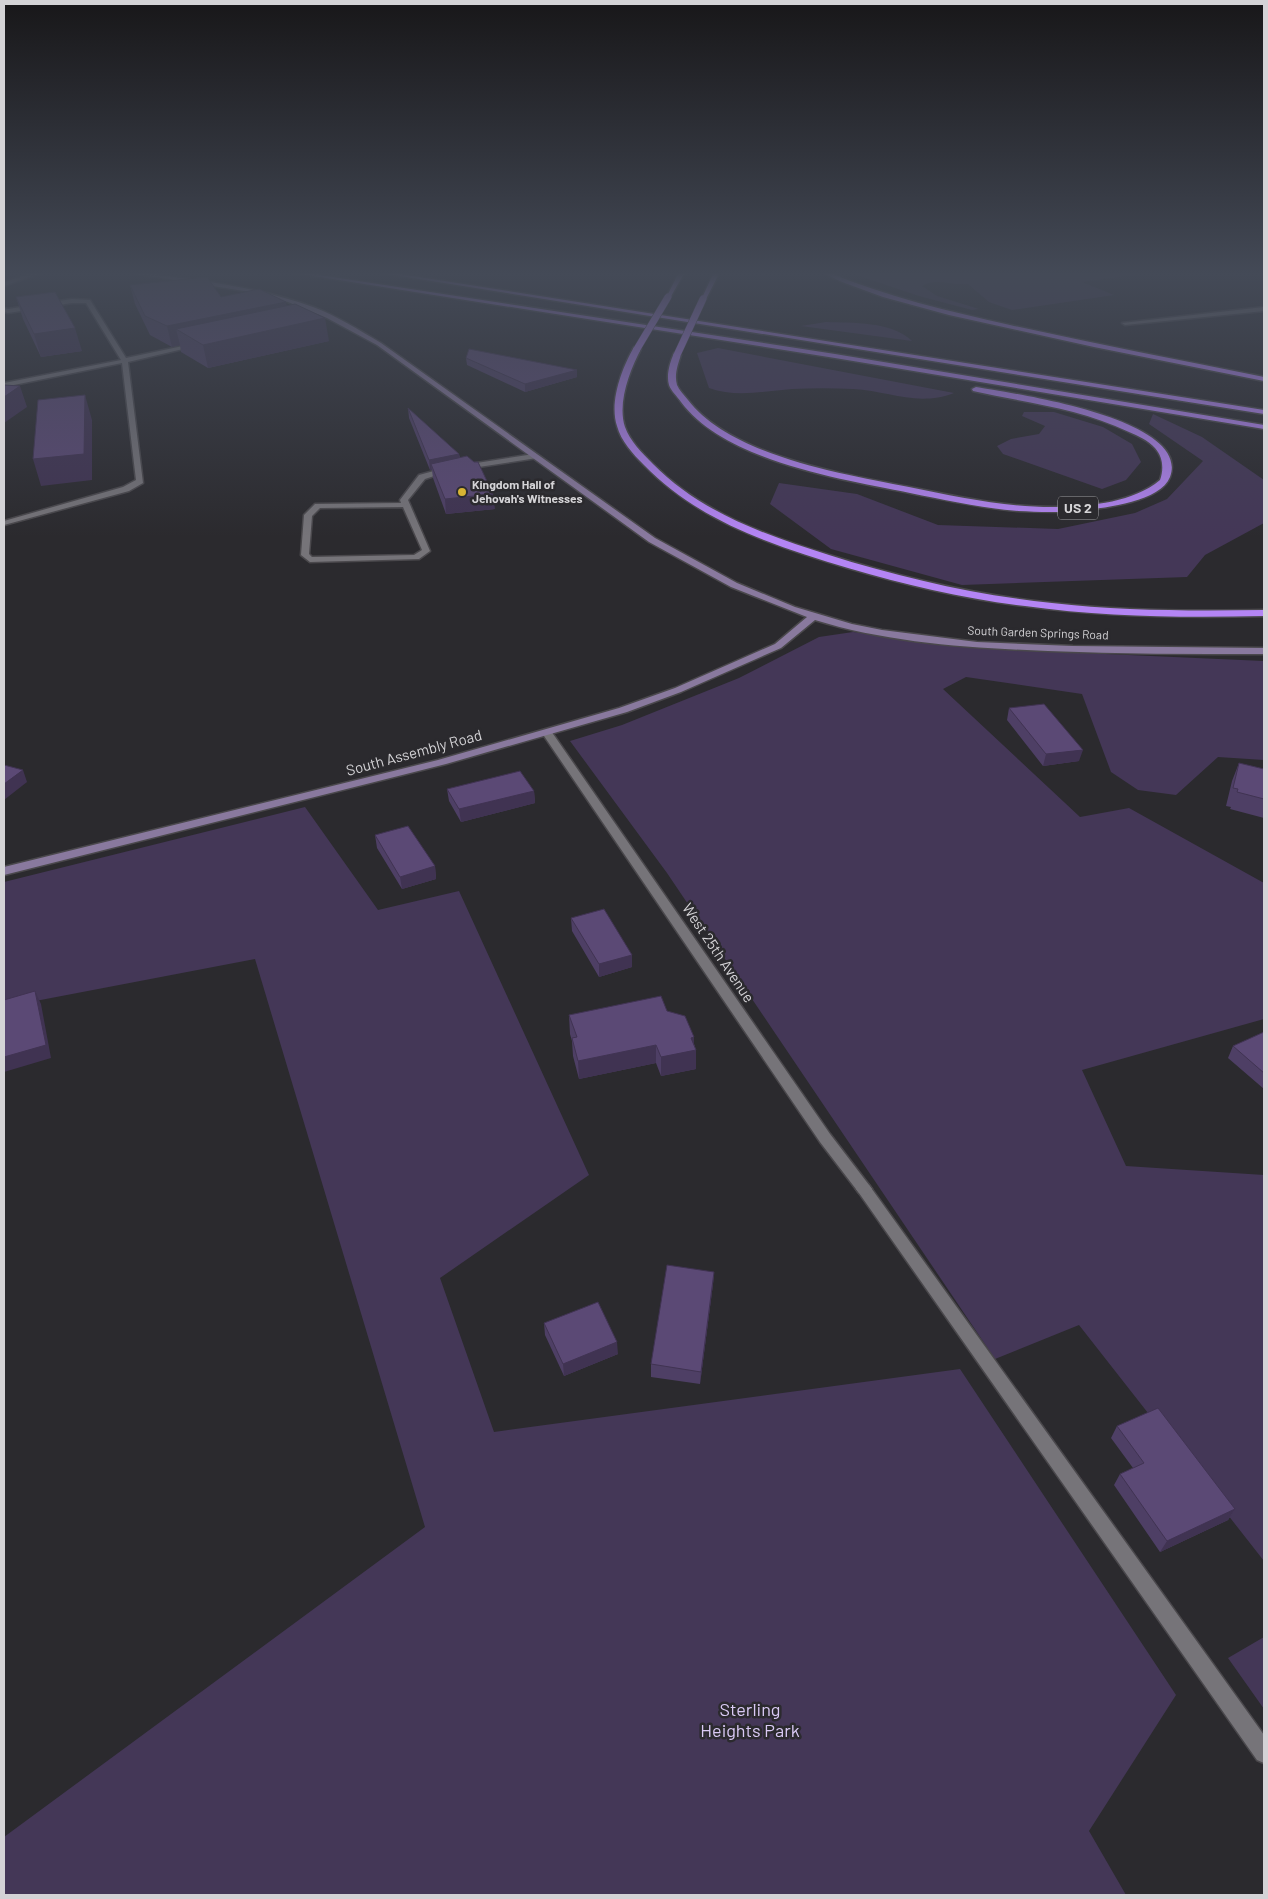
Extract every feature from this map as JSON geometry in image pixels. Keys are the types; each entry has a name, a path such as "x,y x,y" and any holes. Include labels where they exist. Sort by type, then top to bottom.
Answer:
{"highway":[{"path":"632,361 624,376 618,397 621,427 634,449 656,475 688,498 731,523 784,544 894,578 1023,603 1140,612 1264,613"},
{"name":"US 2","path":"675,361 672,372 674,388 686,406 707,423 732,439 770,456 804,467 976,503 1043,510 1114,503 1136,497 1163,485 1168,476 1168,466 1158,445 1126,426 1062,406 961,386 854,361"},
{"path":"863,361 1264,427"},
{"path":"939,361 1264,412"},
{"path":"1174,361 1264,379"}],"street":[{"path":"4,385 125,361 140,481 126,490 4,523"},
{"name":"South Garden Springs Road","path":"402,361 652,540 683,560 769,601 814,616 881,632 937,640 1015,647 1264,651"},
{"path":"406,505 318,506 308,516 305,555 310,560 416,557 426,551 404,500 422,477 445,470 534,456"},
{"name":"South Assembly Road","path":"4,871 213,820 547,733 623,710 720,674 778,646 814,616"},
{"name":"West 25th Avenue","path":"547,733 825,1138 864,1189 1264,1754"}],"green space":[{"path":"700,361 784,361 954,393 928,399 866,390 822,388 729,393 709,388"},
{"path":"1024,412 1054,412 1103,427 1132,444 1141,462 1126,480 1102,489 1003,454 997,446 1011,439 1039,434 1045,426 1022,416"},
{"path":"1153,414 1202,437 1264,480 1264,523 1205,555 1187,577 962,585 831,549 770,504 779,483 857,494 938,525 1058,529 1135,513 1167,499 1203,461 1149,424"},
{"path":"853,632 1083,653 1264,661 1264,760 1218,757 1176,795 1138,790 1111,772 1082,694 966,677 943,689 1080,817 1129,808 1264,883 1264,1019 1082,1070 1126,1166 1264,1175 1264,1561 1079,1325 995,1359 667,873 570,741 622,725 739,678 819,637"},
{"name":"Sterling Heights Park","path":"305,807 378,910 459,891 589,1175 440,1278 494,1432 960,1369 1176,1695 1089,1831 1126,1895 4,1895 4,1837 425,1527 255,959 4,1007 4,882"},
{"path":"1264,1637 1264,1709 1228,1658"}],"building":[{"path":"472,361 529,361 577,370 525,384"},
{"path":"4,385 20,386 4,397"},
{"path":"85,395 84,454 33,459 38,400"},
{"path":"408,408 459,454 429,460"},
{"path":"467,456 474,462 478,462 493,494 445,499 431,464"},
{"path":"1044,704 1083,750 1046,754 1009,708"},
{"path":"1239,763 1264,769 1264,799 1237,792 1238,789 1233,788"},
{"path":"4,765 23,770 4,784"},
{"path":"520,771 534,791 459,809 447,789"},
{"path":"408,826 435,866 400,877 375,835"},
{"path":"604,909 632,955 599,964 571,918"},
{"path":"35,991 46,1045 4,1057 4,1000"},
{"path":"661,996 667,1011 685,1016 694,1037 691,1038 696,1050 661,1057 656,1045 578,1061 572,1038 577,1037 569,1015"},
{"path":"1264,1032 1264,1073 1233,1046"},
{"path":"667,1265 714,1272 701,1372 651,1364"},
{"path":"598,1302 617,1342 563,1364 544,1323"},
{"path":"1158,1408 1235,1509 1167,1541 1120,1474 1144,1463 1117,1426"}],"place":[{"name":"Kingdom Hall of Jehovah's Witnesses","path":"462,492"}]}
